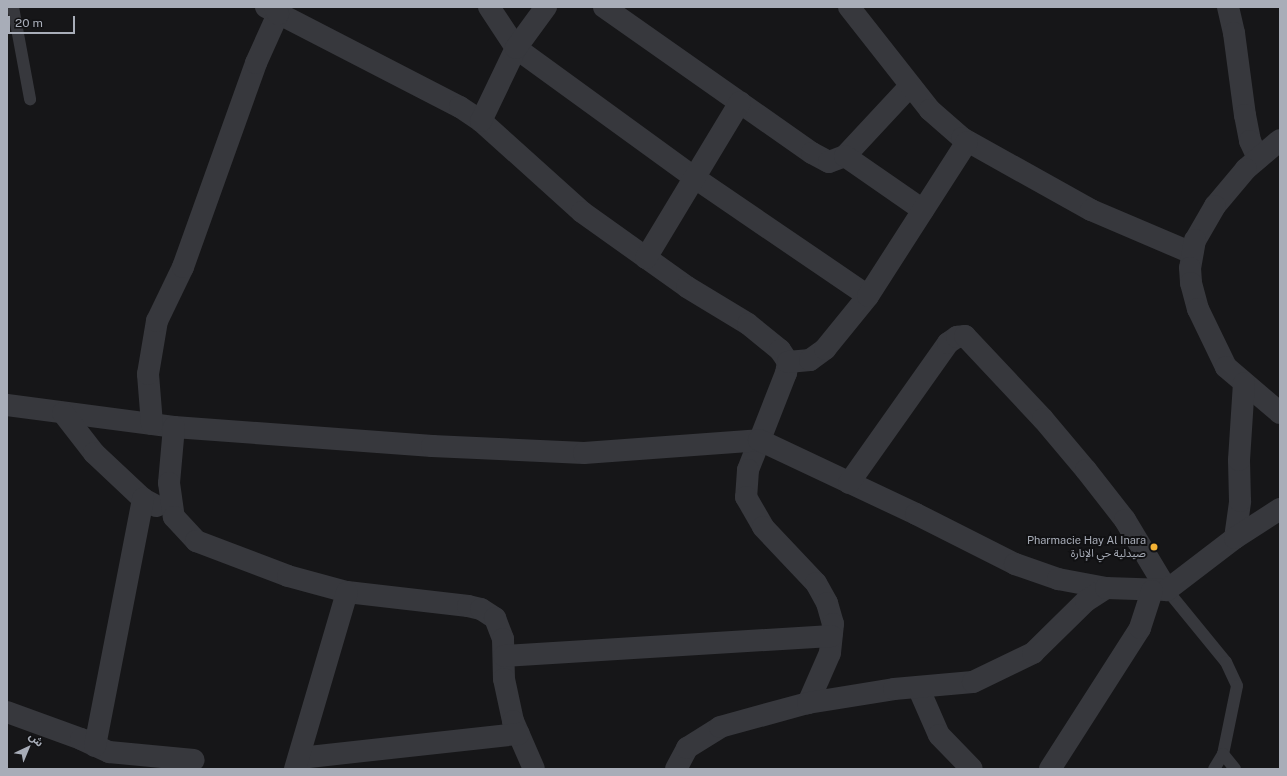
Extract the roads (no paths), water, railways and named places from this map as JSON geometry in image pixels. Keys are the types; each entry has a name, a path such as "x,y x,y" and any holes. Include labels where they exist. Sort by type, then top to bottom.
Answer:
{"street":[{"path":"489,7 516,48 695,178 868,296"},
{"path":"481,121 516,48 546,7"},
{"path":"604,7 823,160 834,162 845,156 910,86"},
{"path":"849,7 910,86 936,115 967,142 1091,210 1192,253"},
{"path":"1228,7 1250,141 1258,158"},
{"path":"152,424 148,374 157,321 183,267 256,63 273,9 460,107 481,121 582,212 646,258 770,340 788,362"},
{"path":"646,258 740,102"},
{"path":"1280,140 1258,158 1215,206 1203,224 1192,253 1191,283 1203,323 1226,368 1280,413"},
{"path":"788,362 810,360 821,354 868,296 967,142"},
{"path":"845,156 923,210"},
{"path":"849,483 948,343 957,337 965,336 1043,419 1086,470 1125,520 1160,591"},
{"path":"788,362 781,387 748,470 746,498 763,527 816,583 827,603 833,624 830,653 808,703"},
{"path":"1235,538 1240,501 1239,460 1244,383"},
{"path":"7,405 174,427 432,446 584,452 759,440 1015,564 1058,579 1106,588 1138,587 1160,591"},
{"path":"63,412 94,453 143,499 174,517 196,541 288,576 347,592 481,609 495,618 503,639 504,679 513,721 534,769"},
{"path":"174,427 169,483 174,517"},
{"path":"95,746 143,499"},
{"path":"1050,769 1140,628 1160,591 1235,538 1280,509"},
{"path":"676,769 687,748 720,727 808,703 918,687 973,682 1007,667 1033,653 1086,601 1106,588"},
{"path":"347,592 298,764 519,734"},
{"path":"504,656 831,636"},
{"path":"918,687 939,735 972,769"},
{"path":"7,712 109,752 194,760"}],"lane":[{"path":"13,7 30,100"},
{"path":"1160,591 1226,662 1238,686 1223,754 1214,769"},
{"path":"1223,754 1235,769"}],"place":[{"name":"Pharmacie Hay Al Inara صيدلية حي الإنارة","path":"1154,547"}]}
